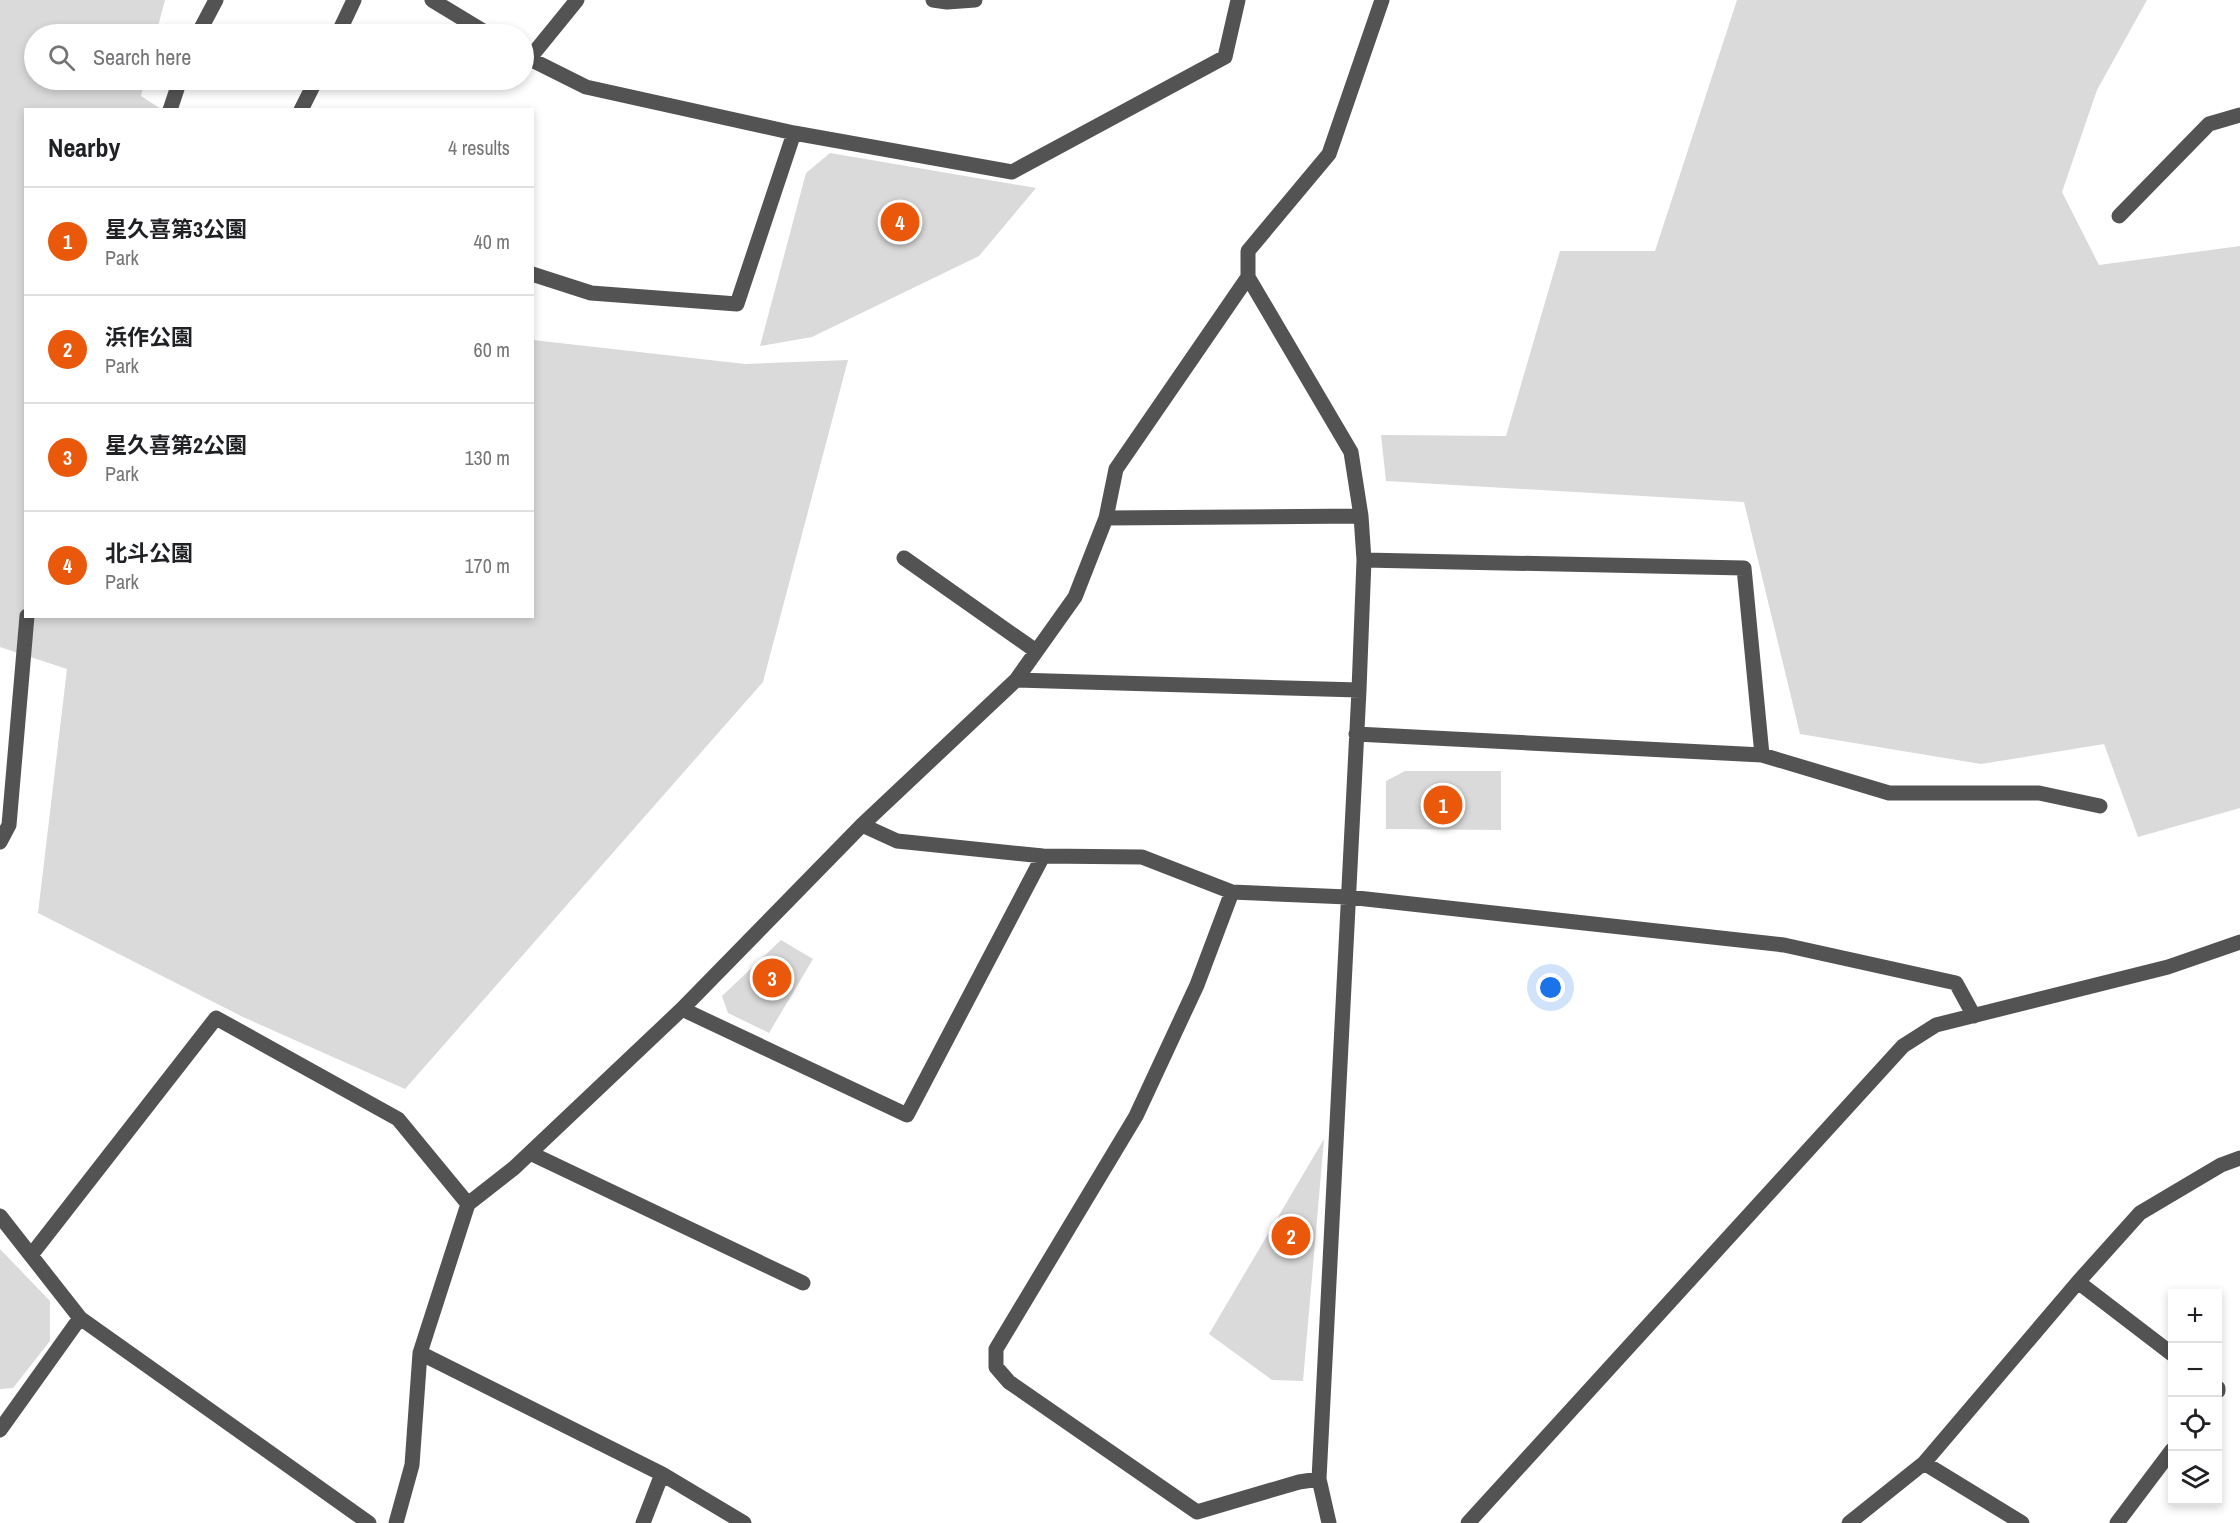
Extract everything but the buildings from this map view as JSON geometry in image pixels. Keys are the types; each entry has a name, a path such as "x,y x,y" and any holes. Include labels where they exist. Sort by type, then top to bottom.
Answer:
{"street":[{"path":"203,24 216,0"},
{"path":"343,24 354,0"},
{"path":"432,0 472,24"},
{"path":"534,49 577,0"},
{"path":"933,0 947,2 975,0"},
{"path":"534,62 586,87 794,133 1012,172 1225,57 1238,0"},
{"path":"1329,1523 1320,1479 1364,560 1361,516 1352,452 1248,277 1248,251 1329,154 1383,0"},
{"path":"171,108 177,90"},
{"path":"302,108 311,90"},
{"path":"2119,216 2209,124 2240,115"},
{"path":"534,275 591,293 737,304 794,133"},
{"path":"396,1523 412,1466 420,1353 468,1204 514,1168 682,1009 862,825 1016,680 1075,597 1106,518 1116,469 1248,277"},
{"path":"1106,518 1361,516"},
{"path":"904,558 1036,651"},
{"path":"1364,560 1744,568 1762,756"},
{"path":"0,842 9,825 27,618"},
{"path":"1016,680 1359,690"},
{"path":"1356,734 1762,756 1889,793 2039,793 2100,806"},
{"path":"862,825 897,840 1043,856 1142,857 1232,892 1348,897 1784,945 1956,983 1974,1016"},
{"path":"682,1009 907,1115 1043,856"},
{"path":"1232,892 1197,985 1136,1116 996,1349 996,1366 1009,1382 1197,1512 1299,1482 1320,1479"},
{"path":"1468,1523 1903,1046 1936,1025 2168,967 2240,942"},
{"path":"32,1254 216,1018 398,1119 468,1204"},
{"path":"530,1153 802,1284"},
{"path":"1849,1523 1924,1463 2078,1282 2140,1213 2221,1165 2240,1158"},
{"path":"0,1216 81,1318 369,1523"},
{"path":"2078,1282 2168,1351"},
{"path":"3,1421 81,1318"},
{"path":"420,1353 662,1474 744,1523"},
{"path":"2117,1523 2171,1451"},
{"path":"1924,1463 2022,1523"},
{"path":"643,1523 662,1474"}],"shaded area":[{"path":"0,0 165,0 159,24 24,24 24,90 142,90 141,96 159,108 24,108 24,618 534,618 534,340 745,364 848,360 763,682 405,1089 243,1017 38,913 67,669 0,647"},
{"path":"1737,0 2147,0 2097,90 2062,192 2099,265 2240,246 2240,808 2138,837 2104,744 1981,764 1800,734 1744,502 1386,481 1381,435 1506,436 1560,251 1655,251"},
{"path":"830,153 1036,188 979,256 812,337 760,346 806,173"},
{"path":"1405,771 1501,771 1501,830 1386,829 1386,781"},
{"path":"781,940 813,959 769,1033 728,1013 722,996"},
{"path":"1324,1139 1303,1381 1272,1380 1209,1334"},
{"path":"0,1249 50,1301 50,1341 13,1388 0,1389"}],"place":[{"name":"北斗公園","path":"900,222"},
{"name":"星久喜第3公園","path":"1443,805"},
{"name":"星久喜第2公園","path":"772,978"},
{"name":"浜作公園","path":"1291,1236"}]}
